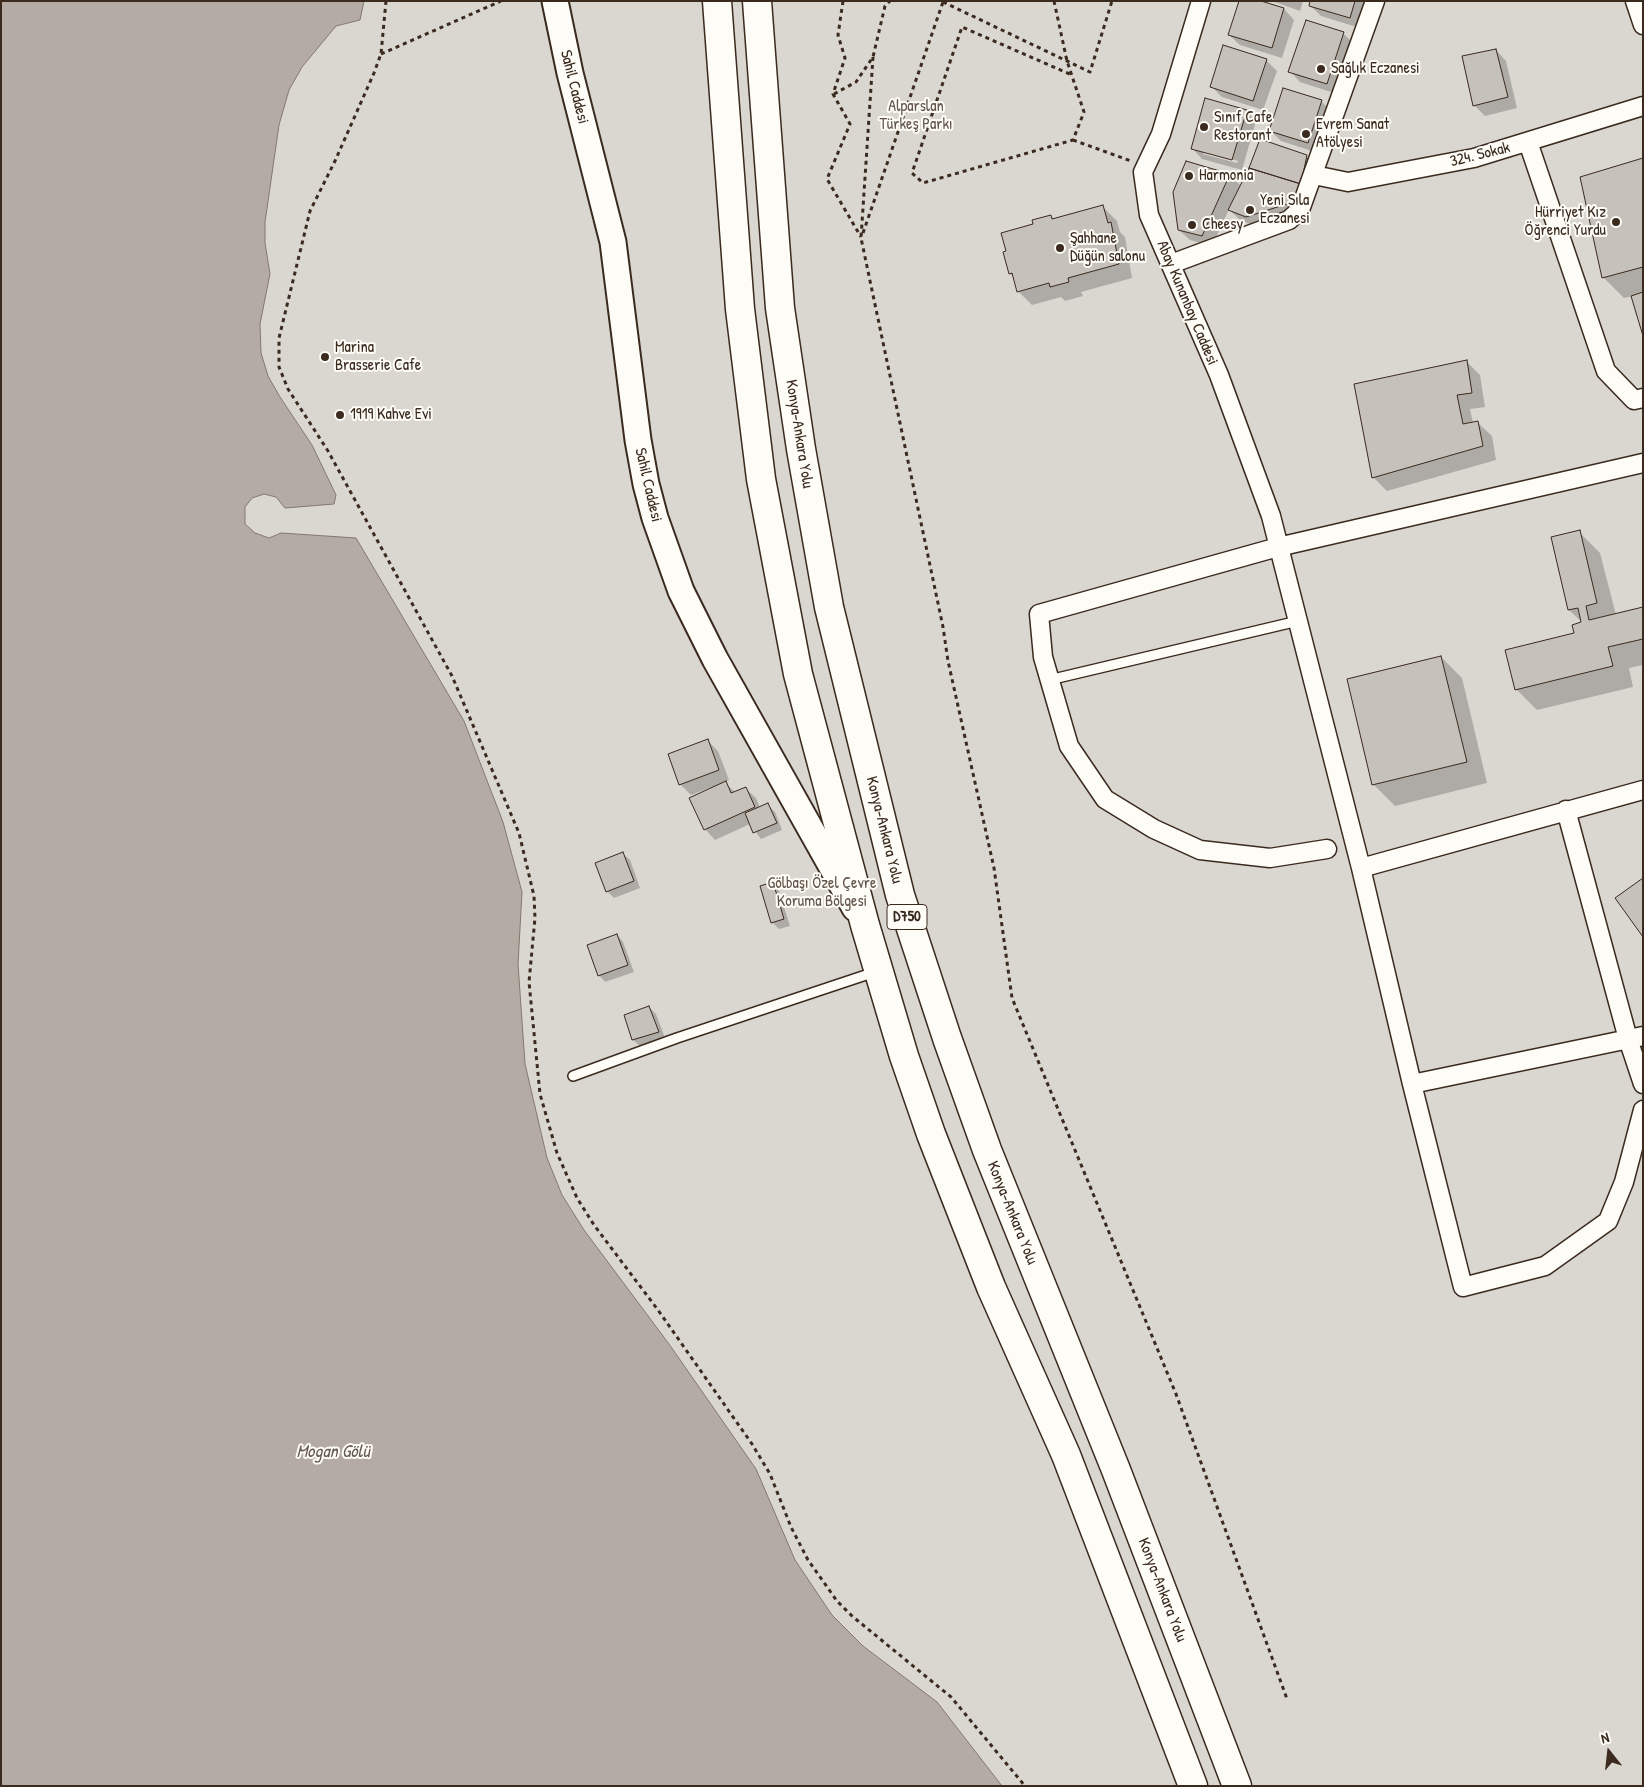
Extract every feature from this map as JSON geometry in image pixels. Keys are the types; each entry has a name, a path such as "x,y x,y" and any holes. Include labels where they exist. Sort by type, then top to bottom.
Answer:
{"highway":[{"name":"D750","path":"717,1 740,309 761,479 798,674 878,971 904,1056 931,1134 991,1287 1066,1455 1193,1786"},
{"name":"Konya-Ankara Yolu","path":"757,1 780,308 801,449 829,607 900,895 947,1038 987,1150 1116,1470 1237,1786"}],"street":[{"name":"Sahil Caddesi","path":"555,1 570,73 613,242 638,440 646,484 655,518 681,591 715,659 865,925"},
{"name":"Abay Kunanbay Caddesi","path":"1201,1 1161,134 1143,172 1149,215 1218,374 1271,516 1361,868 1463,1288 1545,1266 1608,1221 1624,1182 1643,1110"},
{"path":"1171,264 1289,220 1300,210 1375,1"},
{"path":"1636,1 1643,25"},
{"name":"324. Sokak","path":"1314,175 1348,182 1474,158 1643,106"},
{"path":"1528,142 1606,371 1634,400 1643,398"},
{"path":"1327,849 1270,858 1200,850 1154,829 1105,800 1069,746 1043,657 1039,614 1278,547 1643,463"},
{"path":"1361,868 1643,790"},
{"path":"1566,810 1635,1037 1643,1084"},
{"path":"1412,1084 1635,1037"}],"lane":[{"path":"1050,680 1298,621"},
{"path":"572,1076 686,1035 878,971"}],"path":[{"path":"386,1 381,54 339,152 310,211 279,338 279,367 288,389 328,451 452,676 519,834 534,896 535,918 529,982 540,1094 557,1153 573,1191 594,1226 658,1310 752,1444 770,1474 791,1527 808,1560 837,1601 951,1697 1026,1786"},
{"path":"381,54 501,1"},
{"path":"843,1 838,35 845,58 833,94 850,124 827,179 861,238"},
{"path":"890,1 885,6 873,57 861,238 941,617 948,661 994,868 1012,998 1176,1394 1286,1699"},
{"path":"1054,1 1067,61 1084,112 1073,140"},
{"path":"861,238 944,2 1090,72 1112,1"},
{"path":"1072,75 962,27 912,173 923,183 1073,140 1146,167"},
{"path":"833,94 856,82 873,57"}],"green space":[{"name":"Gölbaşı Özel Çevre Koruma Bölgesi","path":"1,1 1643,1 1643,1786 1,1786"}],"water":[{"name":"Mogan Gölü","path":"1,1 364,1 360,20 336,26 302,67 289,90 279,125 265,222 265,243 270,274 260,324 261,353 268,376 312,445 336,495 334,504 285,508 276,497 264,494 252,498 245,507 245,524 255,533 269,538 281,533 356,538 464,721 503,822 522,892 518,964 525,1064 547,1158 562,1195 584,1230 669,1344 756,1469 795,1560 832,1615 863,1646 937,1702 1002,1786 1,1786"}],"building":[{"path":"1239,1 1261,1 1284,8 1272,48 1228,35"},
{"path":"1310,1 1355,1 1350,18 1309,6"},
{"path":"1306,20 1344,32 1327,84 1288,72"},
{"path":"1223,45 1267,59 1253,101 1210,87"},
{"path":"1496,49 1508,97 1473,106 1462,56"},
{"path":"1283,88 1322,100 1308,143 1269,131"},
{"path":"1205,98 1247,110 1232,160 1191,149"},
{"path":"1260,139 1307,155 1301,184 1249,168"},
{"name":"Hürriyet Kız Öğrenci Yurdu","path":"1643,158 1643,267 1602,278 1580,177"},
{"path":"1186,161 1230,174 1202,236 1178,230 1173,192"},
{"path":"1249,168 1301,184 1293,202 1246,217 1228,210"},
{"name":"Şahhane Düğün salonu","path":"1103,205 1108,223 1111,222 1119,264 1068,278 1069,282 1050,287 1049,283 1017,292 1012,273 1009,274 1003,252 1006,251 1001,233 1033,224 1032,220 1051,215 1052,219"},
{"path":"1643,292 1643,336 1631,296"},
{"path":"1467,360 1472,393 1457,395 1463,424 1478,421 1483,446 1372,478 1354,384"},
{"path":"1580,530 1597,603 1586,606 1589,620 1643,607 1643,639 1608,647 1613,666 1515,690 1505,650 1574,633 1572,625 1581,622 1578,608 1568,610 1551,537"},
{"path":"1441,656 1467,762 1372,785 1347,679"},
{"path":"708,739 719,770 679,785 668,754"},
{"path":"726,781 731,793 746,787 755,807 704,830 689,798"},
{"path":"768,803 777,823 753,833 745,813"},
{"path":"623,852 634,881 606,892 595,863"},
{"path":"1643,878 1643,937 1615,898"},
{"path":"773,882 784,919 771,923 760,886"},
{"path":"617,934 628,965 598,976 587,945"},
{"path":"649,1006 659,1032 632,1040 624,1015"}],"place":[{"name":"Sağlık Eczanesi","path":"1321,69"},
{"name":"Sınıf Cafe Restorant","path":"1204,127"},
{"name":"Evrem Sanat Atölyesi","path":"1306,134"},
{"name":"Harmonia","path":"1189,176"},
{"name":"Yeni Sıla Eczanesi","path":"1250,210"},
{"name":"Hürriyet Kız Öğrenci Yurdu","path":"1616,222"},
{"name":"Cheesy","path":"1192,225"},
{"name":"Şahhane Düğün salonu","path":"1060,248"},
{"name":"Marina Brasserie Cafe","path":"325,357"},
{"name":"1919 Kahve Evi","path":"340,415"}],"park label":[{"name":"Alparslan Türkeş Parkı","path":"916,116"}]}
